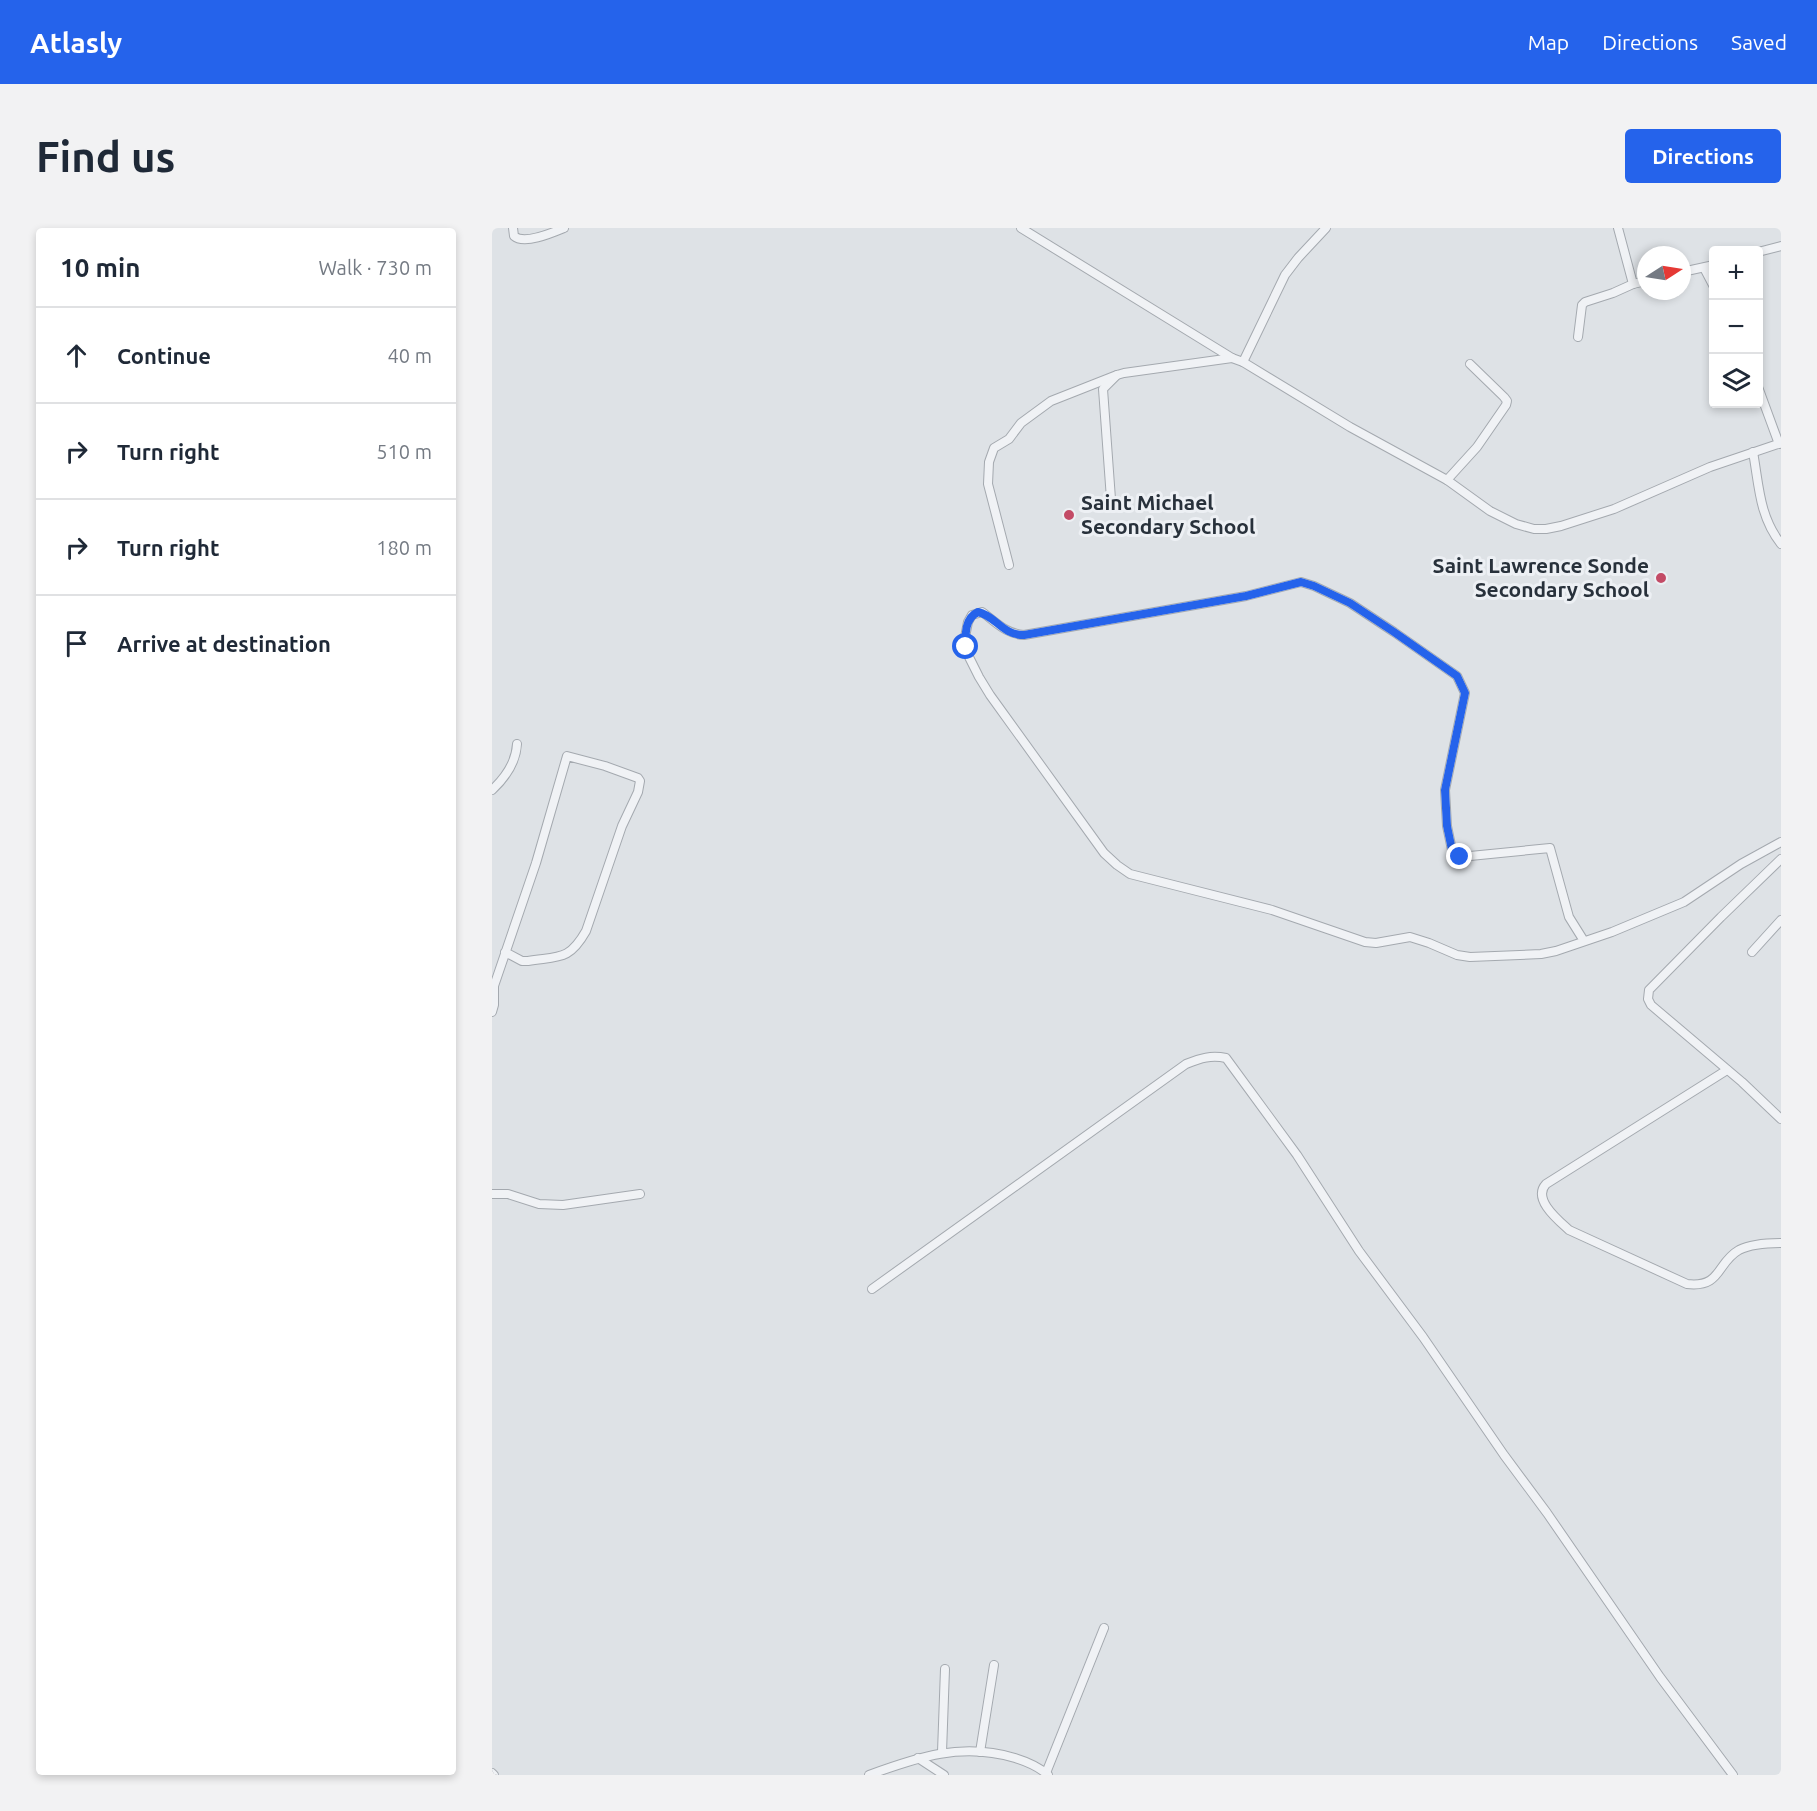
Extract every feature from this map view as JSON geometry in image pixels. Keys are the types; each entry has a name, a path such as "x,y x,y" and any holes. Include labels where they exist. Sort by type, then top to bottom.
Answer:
{"street":[{"path":"513,228 514,236 522,240 564,228"},
{"path":"1021,228 1232,358 1244,362 1350,427 1447,480 1490,511 1516,524 1534,529 1546,529 1614,509 1710,467 1780,443 1763,400"},
{"path":"1244,362 1286,275 1298,258 1326,228"},
{"path":"1618,228 1633,284"},
{"path":"1763,251 1781,246"},
{"path":"1691,270 1709,266"},
{"path":"1704,267 1709,278"},
{"path":"1578,337 1582,305 1585,302 1637,283"},
{"path":"1009,565 988,484 989,462 994,448 1009,439 1021,423 1051,401 1117,375 1232,358"},
{"path":"1447,480 1477,447 1507,401 1470,364"},
{"path":"1111,499 1103,389 1117,375"},
{"path":"1753,452 1764,514 1771,531 1781,544"},
{"path":"1584,941 1569,917 1550,848 1460,857 1452,850 1447,826 1445,790 1465,693 1461,682 1450,671 1350,603 1301,582 1246,596 1024,635 1006,631 982,612 972,615 968,622 965,637 968,655 990,695 1104,853 1117,866 1130,874 1272,910 1365,942 1377,943 1410,937 1457,955 1470,957 1541,954 1556,951 1612,932 1684,902 1741,864 1781,842"},
{"path":"492,790 510,767 517,744"},
{"path":"492,1012 494,986 505,952 536,863 567,756 638,778 640,785 638,792 622,826 586,931 576,946 569,953 528,961 522,961 505,952"},
{"path":"1781,859 1713,925 1649,990 1648,994 1651,1005 1781,1119"},
{"path":"1752,952 1781,920"},
{"path":"872,1289 1186,1064 1203,1057 1226,1058 1297,1155 1359,1251 1423,1337 1660,1677 1734,1775"},
{"path":"1727,1070 1546,1184 1542,1188 1541,1195 1557,1220 1569,1230 1687,1284 1697,1285 1708,1282 1738,1250 1749,1246 1781,1243"},
{"path":"492,1194 508,1194 539,1204 563,1205 640,1194"},
{"path":"868,1775 918,1758 958,1750 1003,1755 1032,1763 1047,1774 1104,1628"},
{"path":"980,1752 994,1665"},
{"path":"942,1752 945,1669"},
{"path":"918,1758 944,1775"}],"place":[{"name":"Saint Michael Secondary School","path":"1069,515"},
{"name":"Saint Lawrence Sonde Secondary School","path":"1661,578"}],"route":[{"path":"966,647 968,622 972,615 978,612 982,612 1006,631 1024,635 1246,596 1301,582 1314,586 1350,603 1435,660 1457,676 1461,682 1465,693 1445,790 1447,826 1452,850 1460,857"}]}
